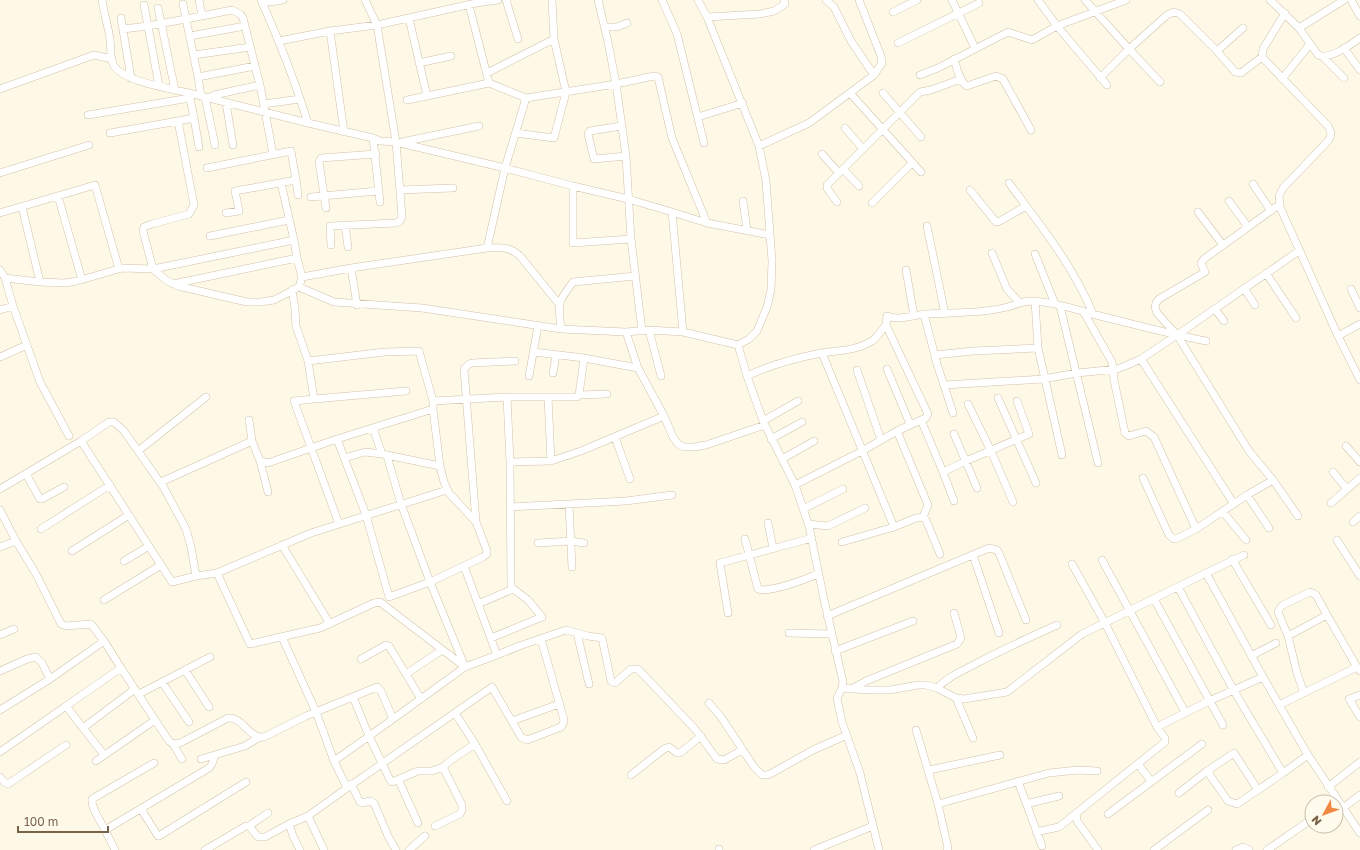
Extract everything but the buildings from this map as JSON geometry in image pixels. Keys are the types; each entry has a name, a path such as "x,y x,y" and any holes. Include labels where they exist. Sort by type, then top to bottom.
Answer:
{"street":[{"path":"102,0 110,38 113,64 119,72 131,78 175,90 190,96"},
{"path":"199,0 202,16"},
{"path":"283,0 262,1 279,41 308,123"},
{"path":"332,245 330,226 398,222 402,217 396,142 376,25 365,0"},
{"path":"279,41 330,31 376,25 486,1 498,0"},
{"path":"506,0 518,39"},
{"path":"516,133 554,138 566,92 554,38 552,0"},
{"path":"598,0 616,84 626,156 628,199 636,276 645,331 661,376"},
{"path":"662,0 677,34 704,143"},
{"path":"295,288 334,302 357,305 422,308 560,329 626,332 683,332 738,345 749,339 757,331 767,307 771,290 772,261 766,182 759,146 743,103 707,17 698,0"},
{"path":"826,0 834,7 851,40 874,75"},
{"path":"759,146 808,123 874,75 882,63 881,56 859,0"},
{"path":"893,12 917,0"},
{"path":"952,0 975,48"},
{"path":"1038,0 1057,26 1107,85"},
{"path":"1085,0 1160,82"},
{"path":"920,75 1008,32 1032,40 1057,26 1126,0"},
{"path":"1270,0 1299,28 1318,55 1326,57 1360,38"},
{"path":"1299,28 1344,0"},
{"path":"1351,0 1360,16"},
{"path":"707,17 774,12 786,1"},
{"path":"898,43 979,3"},
{"path":"183,4 198,76 205,97 214,145"},
{"path":"144,5 159,86"},
{"path":"469,5 489,83"},
{"path":"158,8 175,90"},
{"path":"123,29 162,24 232,10 236,11 243,18 260,84 273,154"},
{"path":"1100,78 1129,49 1167,15 1174,12 1180,14 1217,51 1235,72 1241,73 1262,57 1263,49 1285,13"},
{"path":"121,18 131,78"},
{"path":"409,18 427,96"},
{"path":"605,27 617,27 627,23"},
{"path":"190,36 244,26"},
{"path":"1217,51 1243,28"},
{"path":"330,31 344,132"},
{"path":"487,73 554,38"},
{"path":"1282,79 1310,44"},
{"path":"194,55 250,47"},
{"path":"1344,48 1360,70"},
{"path":"0,88 94,55 112,59"},
{"path":"420,63 451,56"},
{"path":"1323,56 1344,78"},
{"path":"1262,57 1328,126 1331,132 1331,137 1327,142 1282,188 1279,196 1280,204 1299,250 1338,336 1360,380"},
{"path":"954,59 961,79 967,86 996,76 999,77 1006,86 1031,130"},
{"path":"198,76 255,66"},
{"path":"407,100 489,83 526,98 616,84 654,76 658,77 672,138 707,223"},
{"path":"837,202 827,186 920,92 931,90 961,79"},
{"path":"205,97 260,84"},
{"path":"850,93 921,172"},
{"path":"883,93 921,137"},
{"path":"190,96 199,147"},
{"path":"88,115 190,96 205,97 373,138 380,141 410,141 479,126"},
{"path":"487,248 504,168 526,98"},
{"path":"264,104 300,99"},
{"path":"226,103 233,145"},
{"path":"698,116 743,103"},
{"path":"110,133 194,118"},
{"path":"178,120 194,205 189,214 152,224 144,227 143,231 152,269 173,284 247,302 274,300 295,288 302,276 296,258 294,240 281,183"},
{"path":"621,126 588,132 590,146 594,159 626,156"},
{"path":"845,128 863,149"},
{"path":"373,138 376,154 380,202"},
{"path":"396,142 628,199 707,223 770,235"},
{"path":"0,173 89,145"},
{"path":"207,168 291,151 298,195"},
{"path":"326,208 320,159 376,154"},
{"path":"822,154 859,186"},
{"path":"872,203 912,163"},
{"path":"226,214 240,210 235,191 296,180"},
{"path":"1009,183 1066,261 1084,293 1093,314"},
{"path":"1253,184 1271,211"},
{"path":"0,213 95,185 119,269"},
{"path":"573,186 573,243 632,239"},
{"path":"400,190 453,188"},
{"path":"970,190 996,222 1026,206"},
{"path":"311,197 378,192"},
{"path":"58,196 82,280"},
{"path":"743,201 747,230"},
{"path":"1229,201 1248,227"},
{"path":"1280,204 1223,245 1201,263 1205,272 1159,299 1155,307 1157,313 1177,335 1249,451 1273,480 1298,516"},
{"path":"22,207 40,282"},
{"path":"672,212 683,332"},
{"path":"1198,212 1223,245"},
{"path":"210,236 289,220"},
{"path":"345,225 348,247"},
{"path":"927,226 945,314"},
{"path":"5,278 65,283 82,280 119,269 152,269 294,240"},
{"path":"302,276 487,248 507,248 513,250 520,256 559,304"},
{"path":"944,385 1046,378 1125,366 1140,359 1177,335 1299,250"},
{"path":"992,253 1007,288 1020,302"},
{"path":"1035,254 1058,305 1098,463"},
{"path":"173,284 296,258"},
{"path":"351,268 357,305"},
{"path":"0,270 5,278 13,306 40,382 69,436"},
{"path":"906,270 914,316"},
{"path":"1266,273 1296,318"},
{"path":"560,329 559,304 562,297 573,282 636,276"},
{"path":"295,288 296,326 308,361 314,399"},
{"path":"1244,288 1255,305"},
{"path":"1351,289 1360,308"},
{"path":"795,485 862,451 910,424 926,418 928,414 886,325 887,316 891,318 924,314 963,313 1011,306 1024,301 1035,301 1058,305 1206,341"},
{"path":"1035,301 1038,348 1062,454"},
{"path":"0,310 13,306"},
{"path":"1215,309 1224,321"},
{"path":"1083,311 1111,358 1125,433 1129,436 1148,432 1154,437 1196,529"},
{"path":"924,314 935,356 953,413"},
{"path":"1338,336 1360,324"},
{"path":"747,376 763,368 822,353 857,348 872,341 886,325"},
{"path":"529,376 538,326"},
{"path":"626,332 638,368 664,416 673,437 678,444 684,447 706,445 764,423 798,401"},
{"path":"0,357 27,345"},
{"path":"738,345 747,376 764,423 795,485 812,538 827,616 843,682 837,698 842,722 860,773 879,850"},
{"path":"935,356 973,351 1038,348"},
{"path":"308,361 385,352 419,351 433,401 440,466 447,490 476,522"},
{"path":"534,352 584,358 638,368"},
{"path":"822,353 894,527"},
{"path":"553,373 556,354"},
{"path":"579,395 584,358"},
{"path":"1140,359 1234,504"},
{"path":"337,439 366,515 389,597 430,582 483,557 487,551 476,522 464,369 469,364 515,361"},
{"path":"856,370 881,440"},
{"path":"887,370 910,424"},
{"path":"339,524 294,402 406,391"},
{"path":"433,401 507,397 577,397 579,395 607,394"},
{"path":"138,451 206,396"},
{"path":"491,638 542,616 528,600 511,588 512,532 507,397"},
{"path":"548,397 551,461"},
{"path":"998,398 1036,483"},
{"path":"943,472 1030,433 1017,401"},
{"path":"968,404 992,451 1014,502"},
{"path":"260,461 268,463 337,439 433,409"},
{"path":"510,462 551,461 615,437 664,416"},
{"path":"249,420 252,440 260,461 268,492"},
{"path":"921,420 954,501"},
{"path":"0,489 81,442 109,422 114,422 122,428 161,482 186,529 191,546 196,576"},
{"path":"771,439 802,422"},
{"path":"373,428 385,455 401,504 430,582 465,667"},
{"path":"897,431 928,505 923,518"},
{"path":"954,434 977,488"},
{"path":"615,437 630,479"},
{"path":"161,482 252,440"},
{"path":"782,459 814,441"},
{"path":"81,442 172,582 217,573 311,533 447,490"},
{"path":"1346,446 1360,462"},
{"path":"344,458 365,452 440,466"},
{"path":"1333,472 1347,489"},
{"path":"26,474 40,498 44,498 64,487"},
{"path":"1143,478 1171,537 1176,539 1196,529 1247,495 1273,480"},
{"path":"1331,503 1360,478"},
{"path":"41,529 110,485"},
{"path":"803,509 843,489"},
{"path":"510,507 626,501 672,495"},
{"path":"1247,495 1269,528"},
{"path":"569,505 572,567"},
{"path":"808,524 828,526 865,508"},
{"path":"0,510 16,541 36,574 61,624 66,626 91,624 104,641 182,759"},
{"path":"1223,512 1246,540"},
{"path":"72,551 129,515"},
{"path":"1353,522 1360,516"},
{"path":"842,542 894,527 916,518 923,518 926,520 940,554"},
{"path":"768,522 773,548"},
{"path":"728,613 720,563 812,538"},
{"path":"745,539 757,586 761,590 792,584 818,574"},
{"path":"1337,540 1360,576"},
{"path":"0,547 16,541"},
{"path":"538,543 571,541 584,543"},
{"path":"282,545 330,624"},
{"path":"124,561 149,546"},
{"path":"827,616 989,548 993,548 999,553 1026,620"},
{"path":"973,555 999,633"},
{"path":"842,688 890,690 926,685 937,688 956,698 964,699 1007,692 1082,634 1232,559 1244,555"},
{"path":"1232,559 1271,625"},
{"path":"1102,560 1185,712"},
{"path":"104,600 160,564"},
{"path":"1036,832 1059,827 1165,742 1165,738 1157,726 1105,623 1072,564"},
{"path":"464,566 498,655"},
{"path":"217,573 250,644 320,628 374,603 380,602 465,667"},
{"path":"1206,573 1279,705 1333,794"},
{"path":"1178,587 1234,691 1283,773"},
{"path":"478,604 513,589"},
{"path":"1279,705 1359,669 1313,593 1310,592 1283,605 1280,608 1279,616 1288,636 1297,673 1304,693"},
{"path":"1154,599 1223,725"},
{"path":"851,689 866,681 957,644 961,638 954,614"},
{"path":"1288,636 1327,615"},
{"path":"835,651 912,621"},
{"path":"937,688 953,675 1008,647 1057,625"},
{"path":"0,634 14,629"},
{"path":"334,761 465,667 566,630 602,638 609,678 613,683 618,682 631,669 638,669 701,736 717,759 724,760 742,750"},
{"path":"577,633 589,684"},
{"path":"788,633 831,634"},
{"path":"282,637 316,712 334,761 361,803 370,801 374,803 388,836 396,850"},
{"path":"249,826 258,838 262,838 308,816 492,687 521,737 527,740 561,728 564,724 564,720 541,639"},
{"path":"0,710 50,679 104,641"},
{"path":"1251,656 1276,643"},
{"path":"361,659 388,645 421,699"},
{"path":"406,674 442,650"},
{"path":"0,671 27,659 36,657 42,663 50,679"},
{"path":"83,728 137,691 162,682 210,657"},
{"path":"0,752 121,668"},
{"path":"185,670 209,707"},
{"path":"1157,726 1263,677"},
{"path":"162,682 189,722"},
{"path":"201,759 245,746 258,738 272,734 316,712 374,688 378,688 381,691 393,719"},
{"path":"1360,695 1349,699 1360,717"},
{"path":"353,697 369,736 393,783 418,771 432,771 444,767 451,760 475,744"},
{"path":"956,698 973,738"},
{"path":"709,703 722,717 742,750 754,767 762,775 767,775 813,750 847,736"},
{"path":"512,721 559,704"},
{"path":"66,706 104,755"},
{"path":"455,713 475,744 507,801"},
{"path":"173,744 180,743 228,718 238,721 258,738"},
{"path":"96,761 155,720"},
{"path":"916,730 938,804 948,848 947,850"},
{"path":"631,775 664,749 669,747 679,754 701,736"},
{"path":"1108,814 1202,744"},
{"path":"0,777 8,784 66,745"},
{"path":"1179,793 1234,753 1258,790"},
{"path":"105,830 209,768 215,755"},
{"path":"929,770 1000,755"},
{"path":"1207,772 1228,801 1233,804 1237,804 1308,755"},
{"path":"1328,787 1360,762"},
{"path":"116,850 91,802 92,799 154,763"},
{"path":"1138,764 1151,781"},
{"path":"435,826 460,814 462,810 462,805 444,767"},
{"path":"938,804 1049,773 1064,770 1097,771"},
{"path":"399,781 418,823"},
{"path":"1018,781 1042,846"},
{"path":"141,809 158,836 160,836 246,782"},
{"path":"1344,807 1360,795"},
{"path":"1026,804 1059,796"},
{"path":"1344,809 1360,832"},
{"path":"1154,850 1208,810"},
{"path":"205,850 249,826 268,813"},
{"path":"1076,813 1078,821 1098,850"},
{"path":"308,816 324,850"},
{"path":"289,824 300,850"},
{"path":"1267,850 1304,825"},
{"path":"814,850 873,826"},
{"path":"409,850 425,836"},
{"path":"1236,850 1243,847 1249,850"}]}
